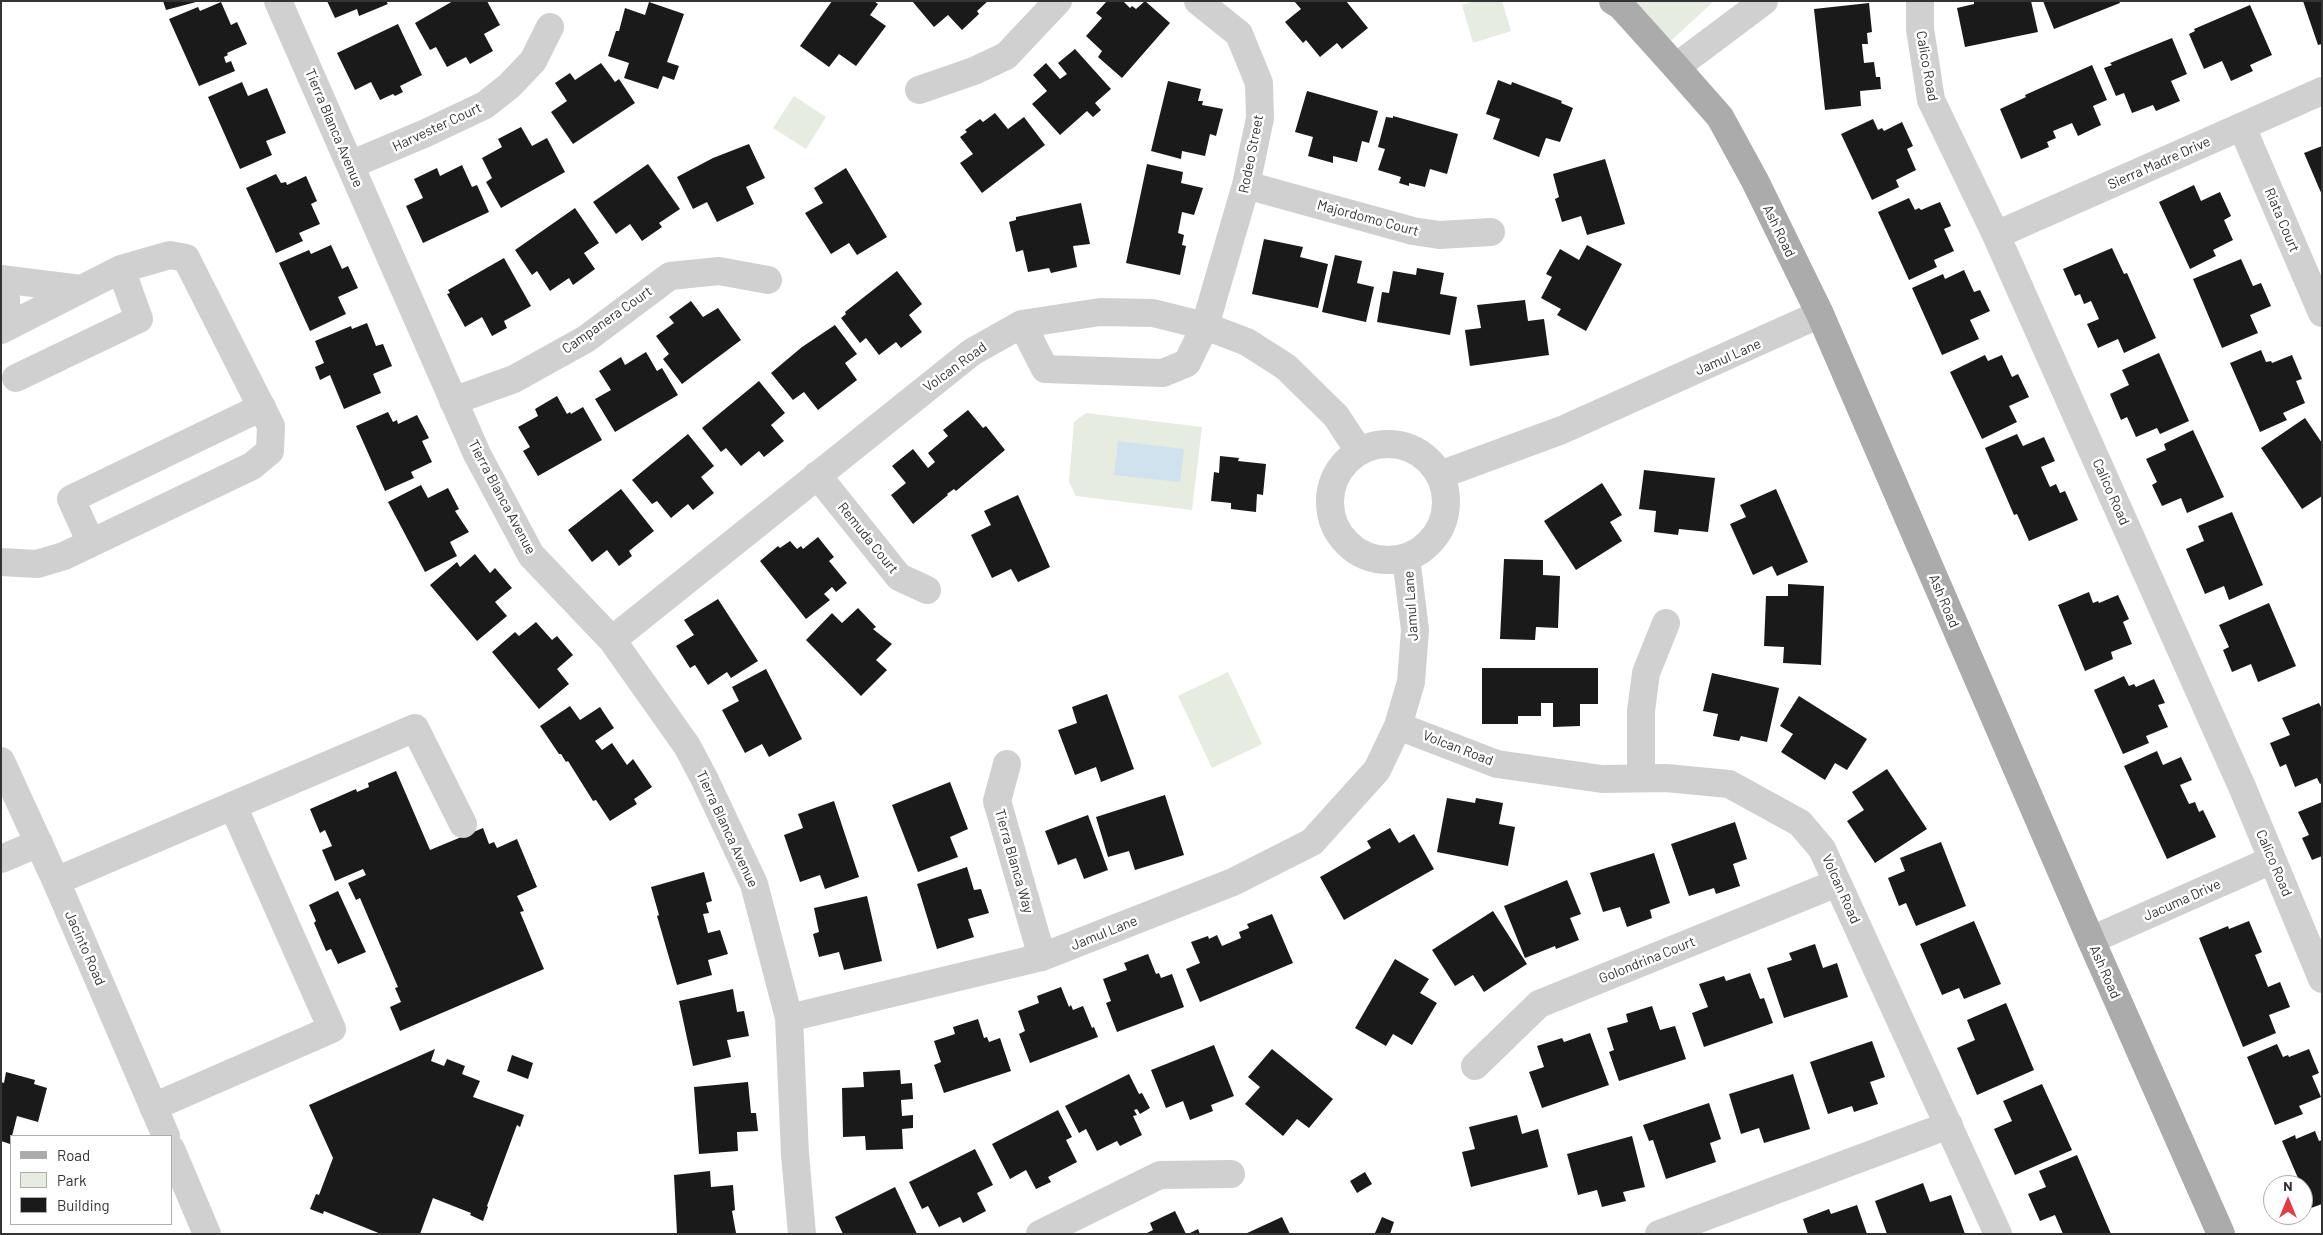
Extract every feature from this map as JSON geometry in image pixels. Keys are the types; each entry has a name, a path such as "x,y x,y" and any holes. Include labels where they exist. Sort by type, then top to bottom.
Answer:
{"main road":[{"name":"Ash Road","path":"1614,1 1621,6 1720,117 1820,314 2091,940 2221,1234"}],"street":[{"name":"Tierra Blanca Avenue","path":"278,1 477,454 532,555 612,640 687,746 704,778 754,884 789,1018"},
{"path":"918,90 974,70 1006,56 1058,1"},
{"name":"Rodeo Street","path":"1022,324 1045,369 1163,372 1187,363 1205,326 1246,185 1260,118 1259,83 1239,34 1198,1"},
{"path":"1676,67 1764,1"},
{"name":"Calico Road","path":"1920,1 1920,29 1931,100 1996,235 2272,860 2322,979"},
{"name":"Harvester Court","path":"350,165 486,105 510,86 533,61 550,27"},
{"name":"Sierra Madre Drive","path":"1996,235 2322,91"},
{"name":"Riata Court","path":"2242,127 2322,313"},
{"name":"Majordomo Court","path":"1246,185 1414,231 1439,235 1491,232"},
{"path":"1,330 121,269 170,255 186,258 271,426 270,451 252,466 64,556 37,564 1,562"},
{"path":"16,378 139,319 121,269"},
{"name":"Campanera Court","path":"453,401 514,379 586,339 670,276 719,271 768,280"},
{"path":"1,279 81,289"},
{"path":"1,285 6,299 6,312 1,324"},
{"name":"Volcan Road","path":"612,640 972,352 1022,324 1100,312 1153,313 1205,326 1247,342 1286,367 1336,416 1359,451"},
{"name":"Jamul Lane","path":"1440,475 1562,430 1820,314"},
{"path":"92,543 71,498 262,407"},
{"path":"1395,444 1413,449 1428,460 1440,475 1446,494 1445,514 1438,533 1424,548 1406,558 1388,561 1368,558 1352,548 1339,535 1331,517 1329,498 1334,480 1344,464 1359,451 1376,445 1395,444"},
{"name":"Remuda Court","path":"817,475 898,577 928,590"},
{"name":"Jamul Lane","path":"789,1018 1042,958 1233,882 1312,842 1378,770 1398,726 1411,682 1416,630 1406,558"},
{"path":"1641,778 1641,711 1646,673 1666,623"},
{"name":"Volcan Road","path":"1398,726 1497,764 1602,779 1666,778 1729,784 1800,823 1822,849 1998,1234"},
{"path":"56,881 415,728 463,824"},
{"name":"Jacinto Road","path":"1,761 56,881 166,1135"},
{"name":"Tierra Blanca Way","path":"1007,764 997,801 1042,958"},
{"path":"153,1107 332,1029 233,806"},
{"path":"1,859 38,842"},
{"name":"Jacuma Drive","path":"2091,940 2272,860"},
{"name":"Golondrina Court","path":"1475,1066 1539,1004 1837,883"},
{"path":"789,1018 795,1154 802,1234"},
{"path":"1659,1234 1949,1125"},
{"path":"172,1151 207,1234"},
{"path":"1040,1234 1160,1175 1231,1174"}],"green space":[{"path":"1475,1 1502,1 1511,31 1473,43 1462,5"},
{"path":"1613,1 1714,1 1661,50"},
{"path":"794,96 826,117 806,149 773,128"},
{"path":"1086,413 1202,427 1192,510 1076,496 1069,482 1074,422"},
{"path":"1228,672 1262,744 1212,768 1178,696"}],"water":[{"path":"1118,441 1184,449 1180,482 1114,475"}],"building":[{"path":"163,1 195,1 196,2 166,10"},
{"path":"327,1 386,1 388,4 359,16 357,9 335,18"},
{"path":"453,1 487,1 500,25 484,34 493,51 470,64 466,57 447,67 436,47 430,50 415,23"},
{"path":"832,1 874,1 878,4 870,15 886,26 856,66 839,54 829,67 800,46"},
{"path":"912,1 988,1 977,11 979,14 962,30 948,15 934,27"},
{"path":"1107,1 1123,1 1130,8 1132,6 1136,9 1145,1 1170,23 1122,78 1098,57 1102,51 1086,36 1102,18 1096,13"},
{"path":"1294,1 1346,1 1368,28 1342,49 1337,43 1320,57 1306,40 1303,43 1285,22 1301,9"},
{"path":"1974,1 2031,1 2038,32 1965,47 1957,8 1974,4"},
{"path":"2043,1 2119,1 2120,3 2054,29"},
{"path":"2303,1 2322,1 2322,44 2318,45"},
{"path":"221,2 231,25 237,22 247,44 227,53 228,55 224,57 226,63 231,61 235,71 199,86 169,19 198,7 200,11"},
{"path":"649,2 684,14 667,62 679,66 674,80 663,76 658,89 624,78 629,63 608,56 616,31 619,31 625,8 645,15"},
{"path":"1869,3 1872,32 1867,33 1868,44 1862,44 1864,63 1874,62 1876,77 1880,77 1881,89 1860,91 1861,106 1825,110 1814,9"},
{"path":"2250,5 2272,55 2250,65 2253,71 2231,81 2222,61 2204,69 2189,34 2195,31 2194,29"},
{"path":"398,24 422,75 400,86 403,92 380,100 371,82 355,90 337,53"},
{"path":"2172,38 2187,74 2171,81 2180,101 2156,111 2153,105 2132,113 2124,93 2116,96 2104,68 2112,65 2110,63"},
{"path":"1075,49 1111,89 1095,103 1101,110 1093,117 1087,111 1060,135 1032,104 1047,91 1033,75 1046,63 1060,79 1067,74 1058,63"},
{"path":"601,63 615,82 619,79 635,103 573,144 551,112 567,101 555,83 570,73 575,80"},
{"path":"2092,65 2107,100 2093,106 2101,125 2078,136 2072,123 2053,131 2056,138 2047,142 2049,147 2021,159 2000,109 2026,97 2025,95"},
{"path":"1498,80 1511,85 1512,82 1562,101 1561,103 1573,108 1560,142 1546,138 1539,157 1493,139 1500,119 1486,114"},
{"path":"1168,81 1201,89 1198,101 1203,101 1202,105 1223,109 1216,136 1210,134 1205,156 1182,151 1181,159 1151,151"},
{"path":"242,82 248,96 267,88 286,133 266,141 272,155 240,169 208,97"},
{"path":"1307,91 1378,111 1369,143 1362,141 1357,162 1333,156 1333,163 1308,156 1313,137 1295,132"},
{"path":"995,113 1008,129 1024,117 1045,145 982,193 960,163 973,154 960,137 967,132 965,130 980,119 983,122"},
{"path":"1393,116 1458,134 1447,174 1430,169 1425,187 1409,183 1409,186 1399,183 1401,177 1378,170 1385,149 1378,147 1386,117 1393,118"},
{"path":"1873,119 1878,130 1882,128 1884,131 1902,122 1913,146 1907,149 1916,170 1896,180 1899,187 1872,200 1841,134"},
{"path":"521,127 532,146 547,138 565,172 501,208 486,182 492,178 482,158 502,147 498,139"},
{"path":"749,144 765,178 746,187 754,204 717,222 707,202 693,209 677,177 713,158"},
{"path":"2322,146 2322,195 2304,153"},
{"path":"1605,159 1625,224 1587,235 1581,216 1562,222 1555,199 1559,197 1553,174"},
{"path":"648,164 680,209 659,223 662,227 642,241 630,224 616,234 593,202"},
{"path":"1147,164 1183,172 1181,183 1203,188 1194,215 1182,212 1178,233 1184,235 1182,245 1186,246 1180,275 1126,263"},
{"path":"462,165 472,187 477,185 489,212 423,243 406,206 423,198 414,179 437,168 440,176"},
{"path":"846,168 887,237 857,255 849,243 831,254 805,213 823,203 814,188"},
{"path":"276,174 281,183 286,182 287,185 306,176 317,201 311,204 320,224 299,233 303,241 276,253 246,188"},
{"path":"2194,185 2201,201 2220,192 2231,216 2224,220 2233,240 2213,250 2216,256 2190,269 2159,202"},
{"path":"1909,198 1915,210 1919,208 1921,210 1940,202 1951,226 1944,229 1954,251 1934,260 1937,267 1909,280 1878,212"},
{"path":"1081,203 1090,244 1073,246 1077,267 1051,273 1049,268 1028,272 1023,250 1016,252 1009,222 1016,220 1016,217"},
{"path":"575,208 599,243 584,253 595,269 573,285 569,278 550,291 537,271 532,275 515,250"},
{"path":"1264,239 1303,247 1300,257 1328,264 1318,308 1252,294"},
{"path":"331,245 342,269 348,266 358,288 338,297 346,314 310,331 279,263 309,250 311,254"},
{"path":"1587,245 1622,264 1586,331 1557,315 1561,309 1541,298 1552,277 1546,274 1560,249 1579,260"},
{"path":"2112,248 2124,274 2127,273 2156,338 2124,353 2118,339 2098,348 2087,324 2099,319 2091,301 2084,304 2080,294 2075,296 2063,269"},
{"path":"1335,255 1362,261 1357,283 1374,287 1366,322 1322,312"},
{"path":"504,258 531,306 504,321 507,328 492,336 482,317 465,327 447,294 450,293 448,290"},
{"path":"2241,259 2253,286 2261,283 2271,306 2250,315 2258,333 2222,348 2193,279"},
{"path":"1417,268 1444,273 1440,294 1457,297 1450,335 1377,322 1382,292 1389,293 1393,271 1416,275"},
{"path":"1964,270 1974,292 1980,290 1990,311 1970,320 1979,339 1942,355 1912,288 1943,274 1945,279"},
{"path":"897,271 922,304 909,315 922,332 901,348 896,342 879,355 866,338 860,343 841,318 846,314 845,312"},
{"path":"1525,300 1528,321 1544,319 1549,355 1470,366 1465,330 1481,328 1477,305"},
{"path":"691,301 703,317 718,308 741,340 682,384 663,359 669,354 656,336 674,323 669,317"},
{"path":"367,323 376,346 383,344 392,366 373,374 381,393 344,409 330,375 320,380 315,367 324,363 315,341 351,326 352,329"},
{"path":"835,325 857,354 845,363 857,380 818,410 804,392 793,400 771,373 802,347"},
{"path":"2261,350 2266,362 2271,361 2272,363 2292,355 2302,379 2296,381 2305,403 2283,413 2287,420 2260,432 2230,363"},
{"path":"646,352 657,371 662,368 678,395 615,432 595,399 611,390 599,371 621,357 625,365"},
{"path":"2159,353 2189,421 2160,434 2157,428 2136,437 2127,417 2121,420 2110,394 2129,385 2122,370"},
{"path":"1985,355 1988,361 2002,355 2012,377 2018,374 2029,397 2009,406 2017,422 1982,439 1950,372"},
{"path":"759,381 785,413 771,425 784,441 764,457 759,451 741,466 726,448 721,452 702,428"},
{"path":"557,396 567,414 570,412 571,414 583,407 602,440 538,476 523,451 530,447 518,427 538,416 535,409"},
{"path":"968,410 983,428 986,426 1005,450 956,491 954,489 947,494 913,524 891,495 906,483 892,466 913,449 928,468 935,462 928,453 948,436 943,430"},
{"path":"388,412 393,422 397,420 398,424 417,415 429,438 422,441 432,462 411,472 414,478 385,491 356,426"},
{"path":"2305,418 2322,443 2322,496 2302,509 2261,448"},
{"path":"2193,430 2224,497 2187,513 2181,498 2162,506 2152,485 2157,482 2146,459 2166,450 2164,444"},
{"path":"688,434 714,466 701,477 714,493 693,510 688,504 671,518 657,501 652,504 632,480"},
{"path":"2017,434 2023,446 2044,437 2055,461 2041,467 2050,487 2056,484 2060,493 2065,491 2078,520 2029,541 2017,514 2014,515 1985,448"},
{"path":"1220,456 1239,458 1238,461 1266,464 1263,495 1257,494 1256,512 1231,509 1231,503 1211,501 1214,472 1219,473"},
{"path":"1644,470 1715,478 1708,532 1679,529 1678,535 1654,532 1656,511 1639,509"},
{"path":"1602,483 1622,515 1610,522 1622,541 1576,570 1544,521"},
{"path":"421,485 428,498 448,488 459,509 455,511 469,532 450,542 457,556 425,572 388,502"},
{"path":"621,489 654,531 629,551 632,556 619,566 607,550 592,562 568,530"},
{"path":"1776,489 1808,562 1777,576 1772,566 1753,575 1730,524 1746,517 1740,505"},
{"path":"1018,495 1050,567 1018,582 1011,569 992,578 971,535 991,525 984,511"},
{"path":"2232,512 2263,585 2229,600 2224,586 2205,594 2186,549 2204,541 2198,526"},
{"path":"818,537 834,557 829,561 847,583 836,592 832,587 824,594 830,600 806,619 760,561 778,546 780,548 790,541 797,549 801,546 803,549"},
{"path":"475,554 490,573 495,568 512,588 495,602 507,616 477,641 430,585 457,562 460,567"},
{"path":"1504,559 1543,560 1543,575 1560,576 1558,628 1536,627 1535,640 1500,639"},
{"path":"1788,584 1824,586 1821,665 1783,663 1784,647 1764,646 1766,596 1788,596"},
{"path":"2089,592 2093,603 2098,601 2099,603 2118,595 2129,619 2123,622 2132,644 2111,652 2113,659 2085,671 2058,605"},
{"path":"718,599 758,661 731,678 727,672 708,685 695,665 690,668 676,646 694,635 684,620"},
{"path":"2269,603 2296,666 2258,682 2251,664 2232,672 2223,650 2229,647 2219,625"},
{"path":"858,608 876,627 873,629 892,644 876,660 887,670 861,696 806,640 832,613 842,623"},
{"path":"536,622 552,640 557,636 573,655 557,669 569,684 539,709 492,652 515,632 519,636"},
{"path":"1482,668 1598,668 1598,704 1580,704 1580,726 1553,727 1553,703 1541,703 1541,716 1518,716 1518,724 1482,724"},
{"path":"766,669 802,739 769,757 762,744 745,753 722,710 739,701 732,687"},
{"path":"1712,673 1779,688 1767,742 1741,736 1739,741 1713,736 1718,714 1703,711"},
{"path":"2124,676 2129,686 2134,684 2136,687 2154,679 2165,703 2158,705 2168,727 2146,736 2149,743 2123,754 2094,690"},
{"path":"1107,694 1134,769 1101,782 1096,767 1075,775 1058,730 1077,723 1072,707"},
{"path":"1799,696 1867,739 1847,770 1835,763 1825,780 1781,752 1793,734 1780,726"},
{"path":"2319,703 2322,709 2322,783 2320,784 2317,778 2295,787 2286,764 2280,767 2270,743 2290,735 2282,718"},
{"path":"570,706 580,720 600,707 614,728 595,741 602,750 612,743 627,765 633,759 652,787 634,799 637,804 610,821 596,800 593,801 568,761 566,762 561,754 559,754 540,726"},
{"path":"2157,751 2163,765 2181,757 2192,780 2180,785 2189,804 2195,802 2199,812 2203,810 2216,837 2167,859 2124,766"},
{"path":"1887,769 1927,829 1875,863 1847,821 1864,810 1852,792"},
{"path":"396,771 430,850 483,828 489,844 494,842 497,848 517,839 537,887 517,896 524,911 520,912 544,969 400,1031 390,1007 401,1002 395,988 398,987 360,898 356,900 348,883 366,875 363,869 335,881 322,850 332,846 325,830 320,833 310,809 356,789 357,792 369,787 368,783"},
{"path":"950,782 968,829 950,837 958,857 918,872 892,805"},
{"path":"1165,795 1184,855 1135,870 1129,851 1108,857 1096,817"},
{"path":"1447,798 1475,803 1476,798 1503,803 1499,824 1515,827 1508,866 1437,852"},
{"path":"834,801 859,877 825,889 820,875 800,882 784,835 803,828 798,814"},
{"path":"2322,802 2322,856 2312,860 2302,838 2309,835 2298,812"},
{"path":"1088,815 1108,870 1084,879 1076,858 1058,865 1045,831"},
{"path":"1735,822 1747,859 1733,864 1740,886 1716,894 1714,888 1689,896 1671,844"},
{"path":"1390,828 1399,843 1414,834 1434,869 1344,920 1320,877 1371,848 1367,841"},
{"path":"1941,842 1966,906 1916,926 1906,903 1899,906 1888,878 1905,871 1900,858"},
{"path":"1654,853 1670,903 1650,910 1652,918 1627,927 1620,907 1603,912 1590,873"},
{"path":"967,867 974,890 981,889 989,913 968,919 974,937 937,949 917,884"},
{"path":"704,872 712,901 706,903 709,913 703,914 708,933 720,930 728,954 708,960 712,975 677,985 657,916 659,915 651,887"},
{"path":"1567,880 1581,914 1570,918 1579,940 1556,949 1555,946 1525,958 1504,906"},
{"path":"338,891 366,952 338,964 331,949 326,951 314,923 316,921 309,905"},
{"path":"867,896 882,961 844,970 839,952 819,957 813,934 819,932 814,908"},
{"path":"1493,911 1527,964 1484,992 1473,975 1455,986 1432,950"},
{"path":"1272,914 1293,963 1200,1002 1186,969 1200,963 1191,942 1208,936 1209,939 1217,935 1222,946 1241,938 1239,932 1249,928 1247,924"},
{"path":"1974,921 2001,984 1964,999 1959,988 1942,995 1920,944"},
{"path":"2249,921 2262,952 2255,955 2268,987 2280,982 2290,1007 2269,1015 2276,1033 2243,1047 2199,938 2228,926 2229,929"},
{"path":"1815,944 1823,968 1837,963 1848,997 1784,1018 1767,968 1792,960 1789,953"},
{"path":"1148,954 1156,974 1159,973 1161,978 1172,974 1184,1007 1117,1032 1106,1003 1111,1001 1103,979 1127,970 1124,963"},
{"path":"1395,959 1429,979 1420,993 1437,1003 1412,1045 1393,1034 1386,1046 1355,1028"},
{"path":"1750,973 1760,999 1764,998 1773,1023 1704,1047 1692,1013 1708,1007 1699,984 1724,976 1726,981"},
{"path":"1061,987 1069,1007 1071,1005 1073,1010 1083,1006 1098,1037 1030,1063 1019,1034 1025,1031 1018,1011 1039,1003 1037,996"},
{"path":"733,989 737,1012 744,1011 749,1036 727,1040 731,1057 693,1066 679,1001"},
{"path":"2006,1003 2034,1070 1977,1095 1957,1048 1975,1040 1967,1020"},
{"path":"1652,1006 1660,1030 1675,1026 1686,1059 1619,1081 1609,1052 1614,1050 1607,1028 1628,1022 1626,1014"},
{"path":"978,1019 984,1038 987,1037 989,1042 1000,1038 1011,1071 944,1093 934,1065 941,1062 934,1041 955,1034 953,1027"},
{"path":"1590,1033 1609,1085 1542,1108 1529,1072 1544,1067 1537,1046 1562,1038 1564,1042"},
{"path":"1872,1041 1885,1077 1870,1082 1878,1104 1854,1112 1852,1106 1828,1114 1810,1062"},
{"path":"2277,1044 2283,1057 2288,1055 2289,1057 2309,1049 2319,1073 2312,1076 2321,1097 2299,1106 2303,1114 2275,1125 2247,1057"},
{"path":"1214,1045 1234,1096 1211,1105 1213,1111 1190,1120 1183,1101 1166,1108 1151,1070"},
{"path":"435,1049 431,1061 444,1066 447,1059 465,1066 462,1074 480,1081 473,1097 524,1115 520,1127 517,1125 483,1221 470,1215 471,1213 433,1198 420,1234 381,1234 324,1211 323,1214 310,1209 316,1194 319,1195 333,1158 309,1105"},
{"path":"1272,1049 1333,1099 1309,1128 1297,1119 1283,1136 1245,1104 1260,1087 1248,1077"},
{"path":"512,1055 533,1063 528,1079 507,1071"},
{"path":"900,1070 901,1084 912,1083 913,1099 901,1100 902,1116 913,1115 913,1128 902,1129 903,1149 866,1150 865,1136 843,1137 842,1088 864,1087 863,1072"},
{"path":"6,1072 35,1080 34,1084 47,1088 38,1122 17,1116 12,1135 10,1135 10,1144 1,1141 1,1082 4,1083"},
{"path":"1129,1074 1139,1094 1142,1093 1150,1108 1140,1114 1137,1109 1134,1110 1137,1115 1133,1116 1142,1135 1120,1146 1117,1141 1097,1151 1086,1129 1079,1133 1065,1106"},
{"path":"1793,1074 1810,1129 1764,1143 1759,1128 1741,1134 1729,1094"},
{"path":"748,1082 751,1113 756,1113 758,1131 737,1132 738,1151 699,1154 694,1087"},
{"path":"2042,1084 2072,1150 2015,1175 1994,1129 2012,1121 2003,1101"},
{"path":"1709,1103 1721,1139 1710,1143 1716,1162 1666,1179 1653,1140 1649,1141 1643,1125"},
{"path":"1058,1110 1072,1137 1066,1140 1077,1162 1048,1177 1051,1182 1036,1189 1026,1170 1010,1179 992,1144"},
{"path":"1517,1115 1522,1134 1538,1129 1548,1167 1471,1187 1462,1152 1475,1149 1469,1127"},
{"path":"2315,1131 2319,1141 2322,1140 2322,1204 2313,1207 2313,1175 2297,1175 2282,1141 2295,1135 2296,1139"},
{"path":"1632,1136 1645,1187 1623,1192 1626,1201 1602,1207 1597,1190 1578,1195 1567,1154"},
{"path":"975,1149 993,1185 977,1193 986,1211 963,1223 960,1217 939,1227 928,1206 922,1209 909,1182"},
{"path":"2077,1155 2111,1234 2063,1234 2055,1215 2040,1221 2028,1194 2046,1187 2039,1171"},
{"path":"710,1171 711,1187 733,1185 735,1210 732,1211 736,1233 677,1234 674,1175"},
{"path":"1365,1172 1372,1184 1357,1193 1350,1181"},
{"path":"1923,1183 1930,1202 1951,1195 1965,1234 1887,1234 1875,1201"},
{"path":"895,1187 917,1234 843,1234 835,1217"},
{"path":"1857,1205 1867,1234 1808,1234 1803,1219 1829,1209 1831,1214"},
{"path":"1175,1211 1186,1234 1145,1234 1153,1230 1150,1223"},
{"path":"1282,1217 1290,1234 1245,1234"},
{"path":"1382,1217 1394,1222 1390,1234 1375,1233"},
{"path":"1198,1229 1200,1234 1188,1234"}]}
